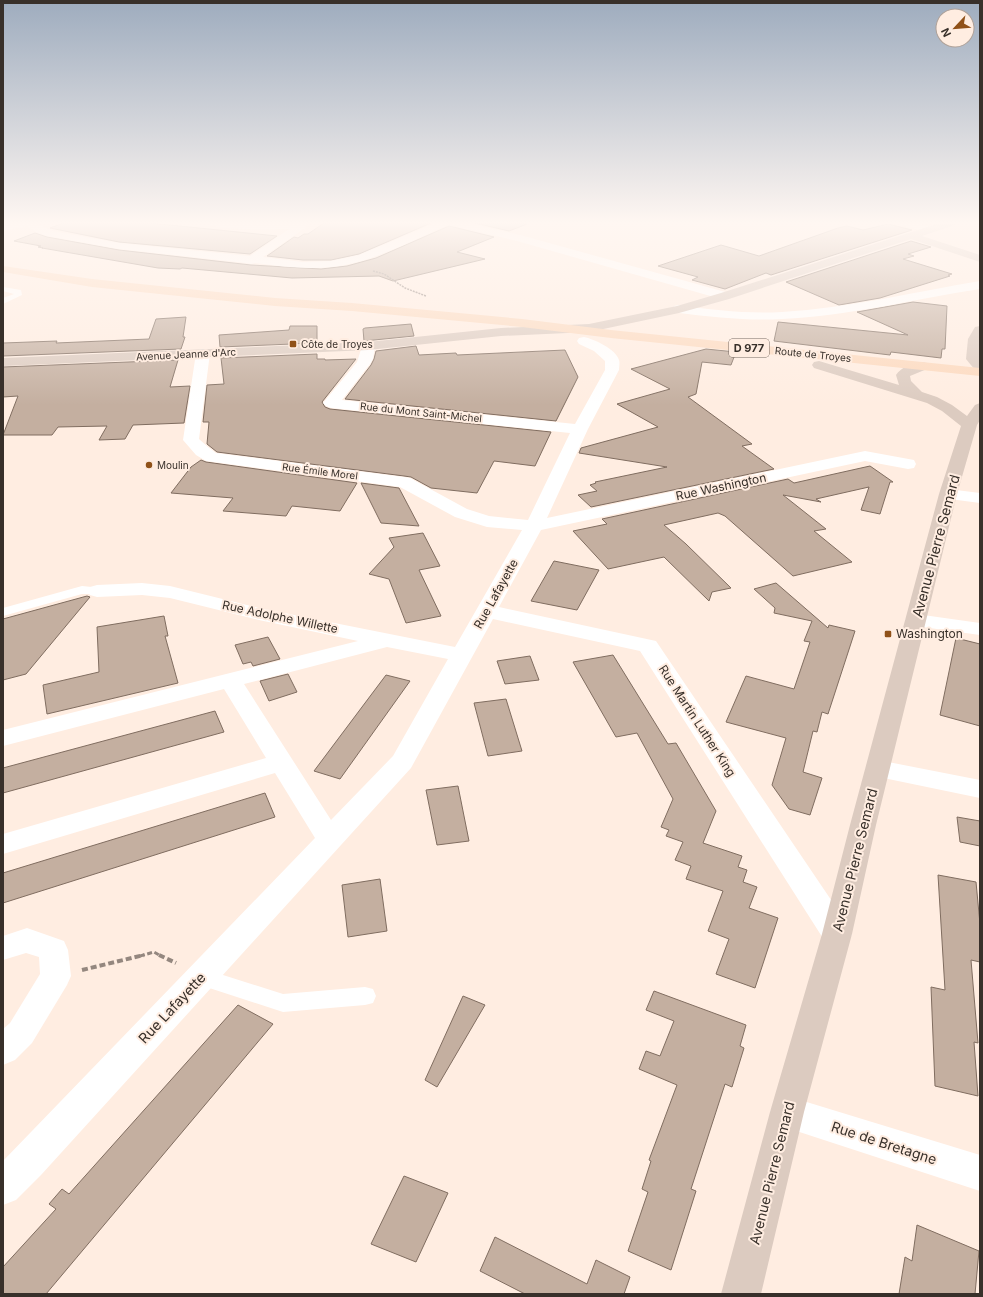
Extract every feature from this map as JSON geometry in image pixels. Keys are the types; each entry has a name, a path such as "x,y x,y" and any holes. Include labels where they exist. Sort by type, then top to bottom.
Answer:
{"main road":[{"name":"D 977","path":"97,284 276,302 352,307 522,323 579,335 819,365 980,383"},
{"path":"489,338 529,330 579,335 679,309 764,284"},
{"name":"D 977","path":"276,302 434,326 489,338 550,339 579,335"},
{"path":"430,339 435,332 434,326"},
{"path":"978,366 975,339 980,330"},
{"name":"Route de Troyes","path":"579,335 945,368 978,366"},
{"name":"Avenue Jeanne d'Arc","path":"368,346 430,339 489,338"},
{"name":"Avenue Jeanne d'Arc","path":"3,362 368,346 417,346 489,338"},
{"path":"819,365 932,400 947,408 969,426"},
{"path":"916,394 904,382 903,375 910,370 922,366"},
{"path":"932,400 960,404 980,402"},
{"name":"Avenue Pierre Semard","path":"741,1294 787,1112 837,934 948,494 969,426 980,408"}],"street":[{"path":"681,284 725,296"},
{"path":"679,309 752,316 799,314 861,306 980,285"},
{"name":"Rue Lafayette","path":"7,1178 201,977 402,762 534,526 612,366 612,360 606,353 579,335"},
{"name":"Rue du Mont Saint-Michel","path":"368,346 366,359 363,364 331,403 580,429"},
{"name":"Rue Émile Morel","path":"202,353 190,440 202,451 212,457 404,482 460,513 487,521 534,526"},
{"name":"Rue Washington","path":"534,526 865,456 908,464"},
{"path":"948,494 980,498"},
{"name":"Rue Adolphe Willette","path":"97,591 142,589 170,592 259,614 462,655"},
{"name":"Rue Martin Luther King","path":"487,611 648,646 837,934"},
{"path":"916,620 980,629"},
{"path":"3,734 230,680 387,640"},
{"path":"230,680 330,840"},
{"path":"3,844 281,762"},
{"path":"878,769 980,789"},
{"path":"3,948 27,940 53,950 56,976 22,1033 3,1050"},
{"name":"Rue de Bretagne","path":"787,1112 980,1173"}],"lane":[{"path":"3,289 18,292 18,295 3,301"},
{"path":"3,612 82,590 97,591"},
{"path":"201,977 283,1003 365,996"}],"path":[{"path":"398,284 405,288 426,296"},
{"path":"56,976 154,952 201,977"}],"building":[{"path":"705,284 739,284 725,289"},
{"path":"790,284 926,284 880,298 839,305"},
{"path":"913,302 947,306 945,349 942,349 941,358 891,352 890,355 774,341 778,322 908,335 857,312"},
{"path":"186,317 183,337 185,337 181,349 3,356 3,343 57,341 56,343 149,339 156,319"},
{"path":"411,324 414,336 364,341 363,329 365,328"},
{"path":"290,326 317,326 317,343 220,347 219,335 289,330"},
{"path":"416,346 419,355 456,353 457,355 565,350 578,377 556,421 345,399 371,365 376,351"},
{"path":"706,349 736,352 731,365 702,362 696,394 688,397 752,444 742,446 774,469 591,507 578,495 597,491 590,485 596,483 595,482 667,467 579,453 581,448 658,427 617,404 670,389 631,369"},
{"path":"317,354 317,359 356,359 322,402 325,407 330,409 551,432 535,466 494,461 477,493 431,488 411,477 217,452 207,444 209,422 203,422 207,385 224,384 221,358"},
{"path":"178,360 170,387 190,386 184,423 133,425 125,439 99,440 107,426 58,427 52,435 3,435 18,396 3,397 3,367"},
{"path":"201,460 206,462 357,483 340,511 292,506 286,516 223,511 233,498 171,493 191,467"},
{"path":"870,466 893,482 890,482 880,514 861,510 869,487 816,499 821,502 783,495 826,529 814,531 852,562 793,576 725,516 718,513 664,525 686,544 731,588 712,592 709,601 664,557 608,569 573,531 607,524 602,519 788,479 794,483"},
{"path":"361,483 399,488 419,526 381,523"},
{"path":"423,533 440,566 419,570 441,616 406,623 389,579 369,574 394,547 389,538"},
{"path":"554,561 599,570 577,610 531,601"},
{"path":"776,583 828,628 829,625 855,631 828,714 822,712 817,732 813,731 803,772 822,778 810,815 789,809 772,785 786,738 726,722 746,676 794,689 810,642 804,641 812,621 774,613 775,608 754,589"},
{"path":"87,596 90,597 26,674 3,680 3,619"},
{"path":"164,616 168,636 165,636 178,683 47,714 43,685 99,672 97,627"},
{"path":"268,637 280,659 253,666 251,662 243,664 235,645"},
{"path":"956,638 980,644 980,726 940,715"},
{"path":"613,655 668,744 676,743 716,811 703,843 742,856 738,867 747,870 743,882 757,887 749,908 778,918 755,988 716,974 729,939 708,931 723,891 686,879 691,866 675,860 683,842 666,836 669,830 661,827 673,799 637,733 616,737 573,662"},
{"path":"530,656 539,680 505,684 497,661"},
{"path":"288,674 297,692 269,701 260,681"},
{"path":"386,675 410,681 340,779 314,771"},
{"path":"506,699 522,751 488,756 474,703"},
{"path":"215,711 224,732 3,793 3,768"},
{"path":"458,786 469,841 437,845 426,790"},
{"path":"265,793 275,817 3,903 3,873"},
{"path":"957,817 980,821 980,846 960,842"},
{"path":"938,875 976,882 980,924 980,962 971,960 978,1043 974,1042 978,1096 935,1086 931,987 945,990"},
{"path":"380,879 387,931 348,937 342,885"},
{"path":"654,991 746,1025 740,1046 744,1048 732,1087 725,1084 691,1189 696,1191 671,1270 628,1251 648,1192 642,1189 651,1161 649,1160 677,1085 639,1069 646,1051 660,1056 674,1021 646,1010"},
{"path":"463,996 485,1005 437,1087 425,1080"},
{"path":"238,1005 273,1024 46,1294 3,1294 3,1267 56,1209 49,1204 62,1189 69,1194"},
{"path":"404,1176 448,1193 416,1262 371,1244"},
{"path":"917,1225 979,1251 975,1294 899,1294 905,1257 912,1261"},
{"path":"495,1237 587,1284 596,1260 630,1277 624,1294 525,1294 480,1271"}],"place":[{"name":"Côte de Troyes","path":"293,344"},
{"name":"Moulin","path":"149,465"},
{"name":"Washington","path":"888,634"}]}
